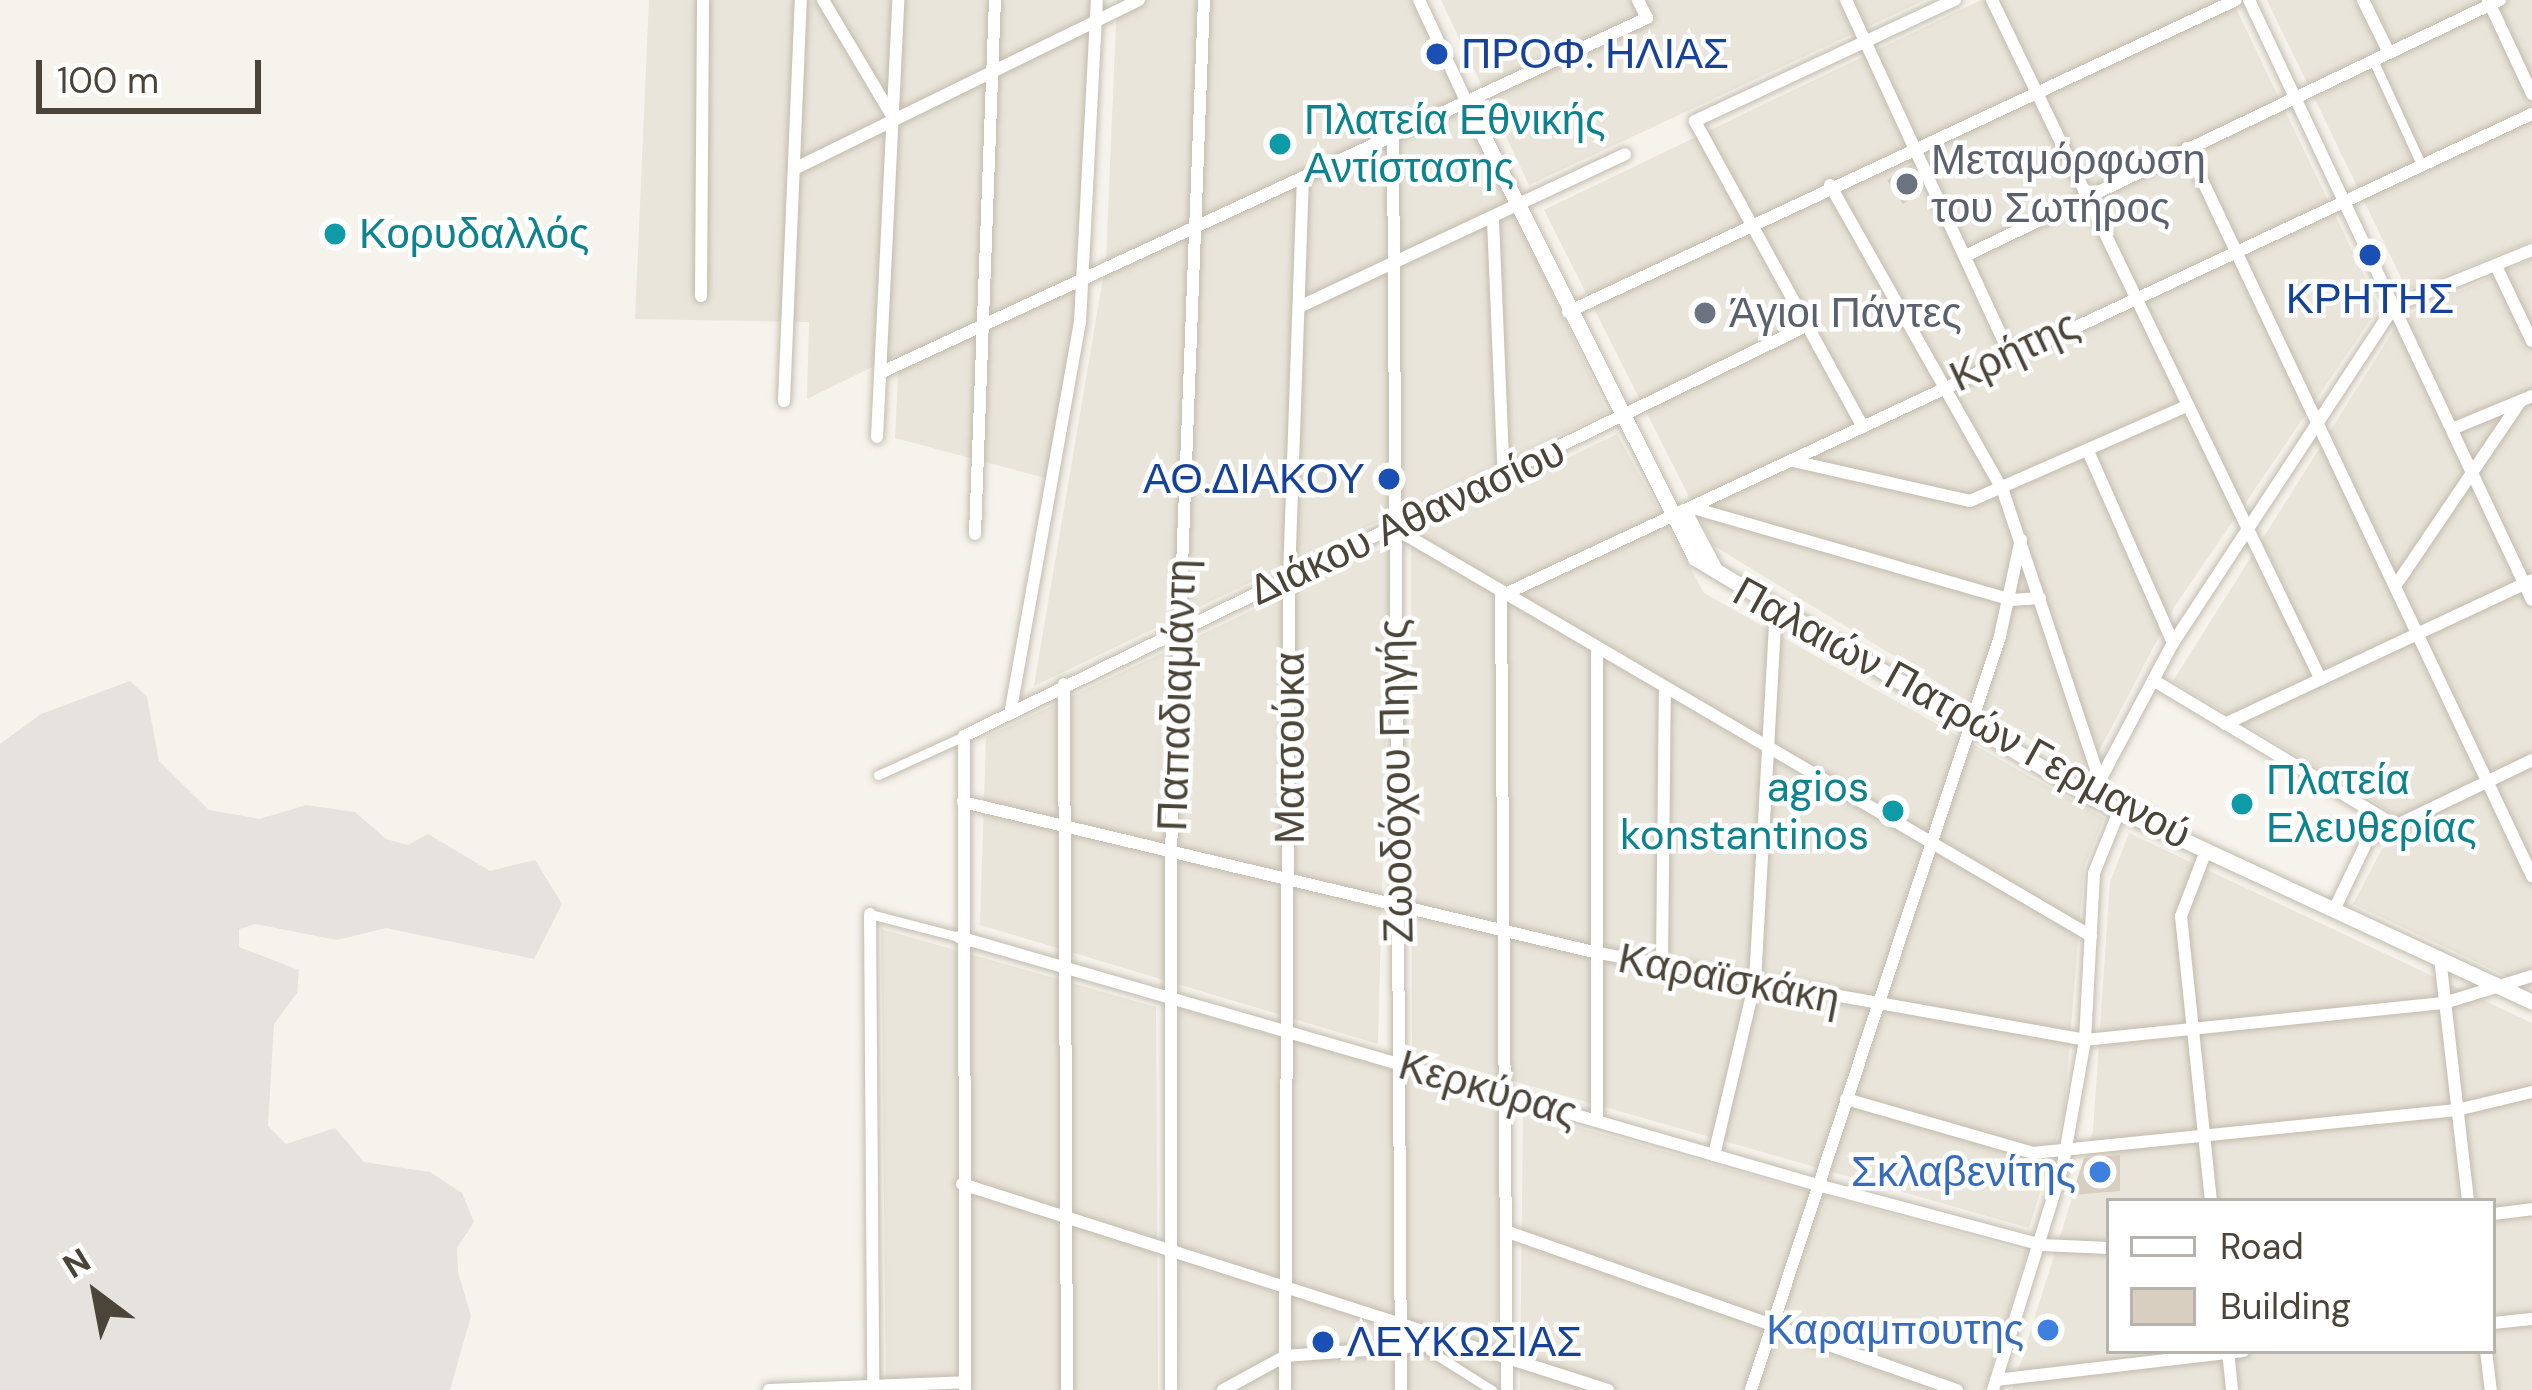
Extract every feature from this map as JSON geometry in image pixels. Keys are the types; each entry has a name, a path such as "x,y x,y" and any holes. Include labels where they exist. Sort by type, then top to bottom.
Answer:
{"street":[{"path":"700,296 703,0"},
{"path":"784,400 801,0"},
{"path":"823,0 892,115"},
{"path":"877,437 898,0"},
{"path":"975,534 995,0"},
{"path":"1011,709 1084,281 1097,0"},
{"path":"794,169 994,65 1139,0"},
{"name":"Παπαδιαμάντη","path":"1171,1390 1171,851 1204,0"},
{"name":"Παλαιών Πατρών Γερμανού","path":"1419,0 1619,418 1718,576 1967,726 2095,789 2120,809 2532,1002"},
{"path":"882,372 1647,18 1638,0"},
{"path":"1846,0 2010,355"},
{"path":"1862,427 1695,121 1955,0"},
{"path":"1992,0 2041,93 2133,295 2321,680"},
{"path":"1568,312 1830,185 2041,93 2236,0"},
{"path":"2249,0 2528,582 2532,600"},
{"path":"2363,0 2389,53"},
{"path":"1967,255 2493,2 2532,94"},
{"path":"2373,60 2422,166"},
{"name":"Κρήτης","path":"1501,596 2133,295 2532,114"},
{"name":"Ζωοδόχου Πηγής","path":"1393,137 1401,1390"},
{"path":"2187,148 2398,582 2532,876"},
{"path":"1299,307 1519,208 1625,154"},
{"name":"Ματσούκα","path":"1286,1390 1289,578 1303,177"},
{"path":"1830,185 2003,491 2040,598 2095,789"},
{"path":"1493,220 1504,478"},
{"path":"2095,789 2173,644 2394,306 2532,250"},
{"path":"2496,266 2532,341"},
{"name":"Διάκου Αθανασίου","path":"878,775 1504,478 1805,326"},
{"path":"2452,429 2526,399"},
{"path":"2398,582 2526,399"},
{"path":"1792,461 1958,501 2003,491 2186,406"},
{"path":"2088,451 2173,644"},
{"path":"1682,513 2011,600 2040,598"},
{"path":"1394,528 1664,693 2091,936"},
{"path":"1751,1390 1926,841 2011,600 2021,539"},
{"path":"2224,724 2528,582"},
{"path":"1501,596 1508,1390"},
{"path":"1714,1155 1755,982 1776,610"},
{"path":"1597,1120 1598,652"},
{"path":"2153,680 2394,825"},
{"path":"1064,684 1072,827 1061,1218 1067,1390"},
{"path":"1663,963 1664,693"},
{"path":"770,1387 965,1386 959,937 964,736"},
{"path":"2334,910 2368,839 2532,760"},
{"name":"Καραϊσκάκη","path":"963,802 1598,953 1875,1008 2085,1040 2444,1004 2532,976"},
{"path":"2120,809 2094,873 2085,1040 2067,1148 1995,1385 2214,1354"},
{"path":"2206,851 2181,916 2212,1198"},
{"path":"870,914 874,1387"},
{"name":"Κερκύρας","path":"870,914 1814,1184 2041,1245 2106,1248"},
{"path":"2440,958 2468,1198"},
{"path":"1846,1100 2011,1149 2067,1148 2457,1110 2532,1092"},
{"path":"962,1184 1608,1390"},
{"path":"2496,1214 2532,1209"},
{"path":"1508,1232 1771,1317 1957,1390"},
{"path":"2496,1323 2532,1319"},
{"path":"1223,1390 1285,1356 1400,1354 1464,1343"},
{"path":"1430,1351 1492,1390"},
{"path":"2228,1354 2232,1390"},
{"path":"2486,1354 2492,1390"}],"shaded area":[{"path":"649,0 1092,0 1076,307 1049,479 895,438 899,354 807,399 809,322 635,319"},
{"path":"1117,0 1417,0 1607,412 1034,686 1106,260"},
{"path":"1441,0 1925,0 1529,185"},
{"path":"1981,0 2232,0 2379,307 2175,606 2087,774 1714,546 1544,210"},
{"path":"2267,0 2532,0 2532,241 2407,290"},
{"path":"2532,259 2532,988 2353,904 2382,849 2403,838 2391,812 2173,681 2402,317"},
{"path":"1617,434 1704,593 2104,818 2084,867 2064,1114 2029,1228 1412,1052 1411,534"},
{"path":"1391,544 1378,1044 980,925 986,737"},
{"path":"130,681 147,697 159,761 209,810 260,819 306,805 355,812 386,839 408,845 428,834 490,871 535,860 562,904 534,959 386,928 337,940 255,924 239,929 239,947 299,970 297,993 274,1024 268,1126 286,1144 335,1128 364,1162 430,1172 462,1193 474,1222 457,1248 458,1272 471,1316 450,1390 0,1390 0,744 41,714"},
{"path":"2129,833 2532,1023 2532,1390 2012,1390 2093,1131 2110,882"},
{"path":"881,929 1156,1007 1158,1390 886,1390"},
{"path":"1169,1005 1499,1100 1497,1390 1181,1390"},
{"path":"1523,1112 2027,1252 1985,1390 1520,1390"}],"building":[{"name":"Μεταμόρφωση του Σωτήρος","path":"1911,165 1923,191 1903,204 1887,180"},
{"name":"Σκλαβενίτης","path":"2120,1155 2120,1191 2072,1195 2084,1158"}],"place":[{"name":"ΠΡΟΦ. ΗΛΙΑΣ","path":"1437,54"},
{"name":"Πλατεία Εθνικής Αντίστασης","path":"1280,144"},
{"name":"Μεταμόρφωση του Σωτήρος","path":"1907,184"},
{"name":"Κορυδαλλός","path":"335,234"},
{"name":"ΚΡΗΤΗΣ","path":"2370,255"},
{"name":"Άγιοι Πάντες","path":"1705,313"},
{"name":"ΑΘ.ΔΙΑΚΟΥ","path":"1389,479"},
{"name":"Πλατεία Ελευθερίας","path":"2242,804"},
{"name":"agios konstantinos","path":"1893,811"},
{"name":"Σκλαβενίτης","path":"2100,1172"},
{"name":"Καραμπουτης","path":"2048,1330"},
{"name":"ΛΕΥΚΩΣΙΑΣ","path":"1323,1342"}]}
